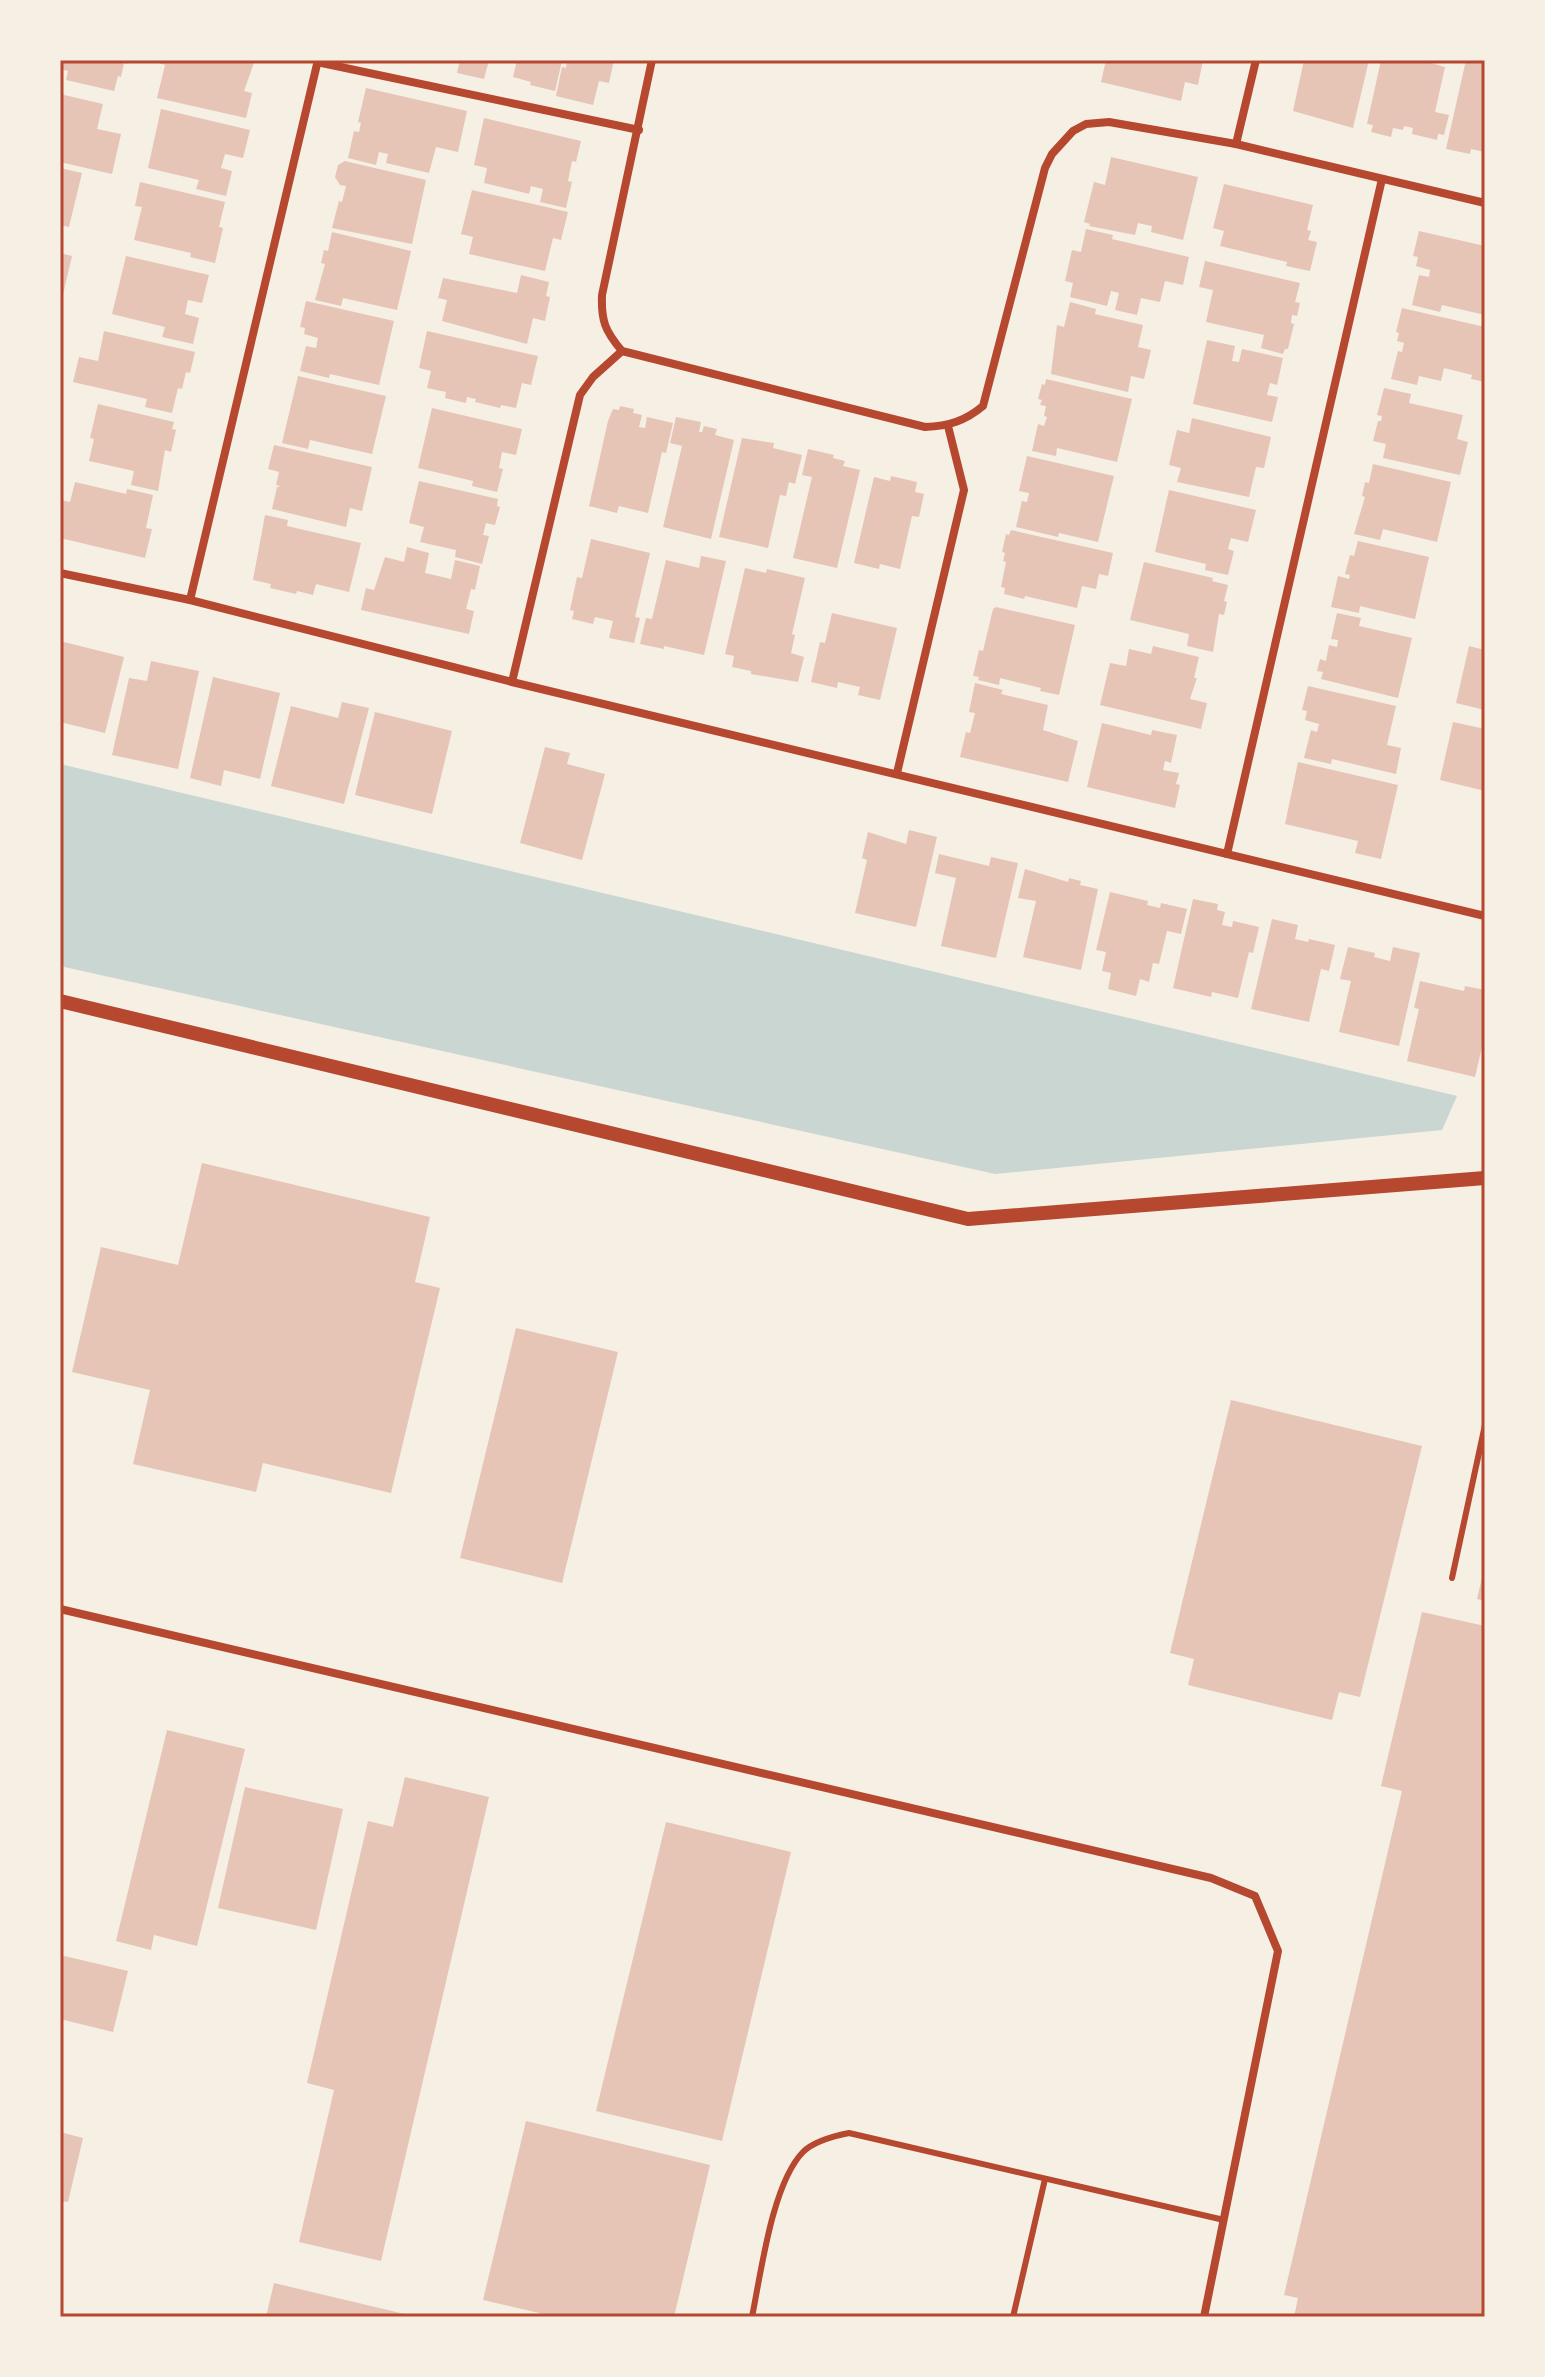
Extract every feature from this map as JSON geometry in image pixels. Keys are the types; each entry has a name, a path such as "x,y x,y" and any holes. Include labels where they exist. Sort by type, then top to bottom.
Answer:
{"street":[{"path":"652,60 602,295 601,315 609,336 622,351 925,427 948,426 969,418 983,406 1039,186 1052,154 1062,141 1086,124 1109,122 1236,144 1485,203"},
{"path":"1236,144 1256,60"},
{"path":"190,600 318,61 639,130"},
{"path":"1227,854 1382,179"},
{"path":"512,682 580,395 593,377 622,351"},
{"path":"897,773 964,490 948,426"},
{"path":"60,573 190,600 512,682 1485,916"},
{"path":"60,1001 968,1219 1485,1178"},
{"path":"60,1609 1195,1874 1255,1896 1278,1951 1204,2317"}],"lane":[{"path":"1452,1578 1485,1425"},
{"path":"752,2317 769,2234 784,2184 804,2151 829,2137 849,2133 1224,2220"},
{"path":"1013,2317 1045,2179"}],"shaded area":[{"path":"60,764 1457,1096 1442,1130 995,1174 60,966"}],"building":[{"path":"60,60 129,60 128,64 124,63 114,91 66,80 68,71 60,69"},
{"path":"149,60 255,60 244,91 252,93 246,118 157,98 165,65"},
{"path":"460,60 489,60 484,79 457,73"},
{"path":"517,60 562,61 555,91 513,77"},
{"path":"567,60 614,60 609,83 599,81 593,105 556,96 562,67 566,68"},
{"path":"1106,60 1203,60 1198,85 1185,82 1181,101 1101,82"},
{"path":"1304,60 1369,60 1353,128 1293,111"},
{"path":"1381,60 1432,60 1431,63 1445,67 1435,112 1449,115 1444,135 1438,134 1437,140 1412,134 1413,128 1404,126 1403,130 1393,128 1391,137 1371,132 1373,125 1367,124"},
{"path":"1466,60 1485,60 1485,152 1471,149 1470,154 1446,149"},
{"path":"366,88 467,111 458,152 436,147 429,173 386,163 388,154 379,152 376,165 348,158 354,131 359,132 361,123 358,122"},
{"path":"60,94 103,104 97,129 121,134 112,174 60,162"},
{"path":"161,109 250,130 243,158 225,154 221,168 232,171 226,196 196,189 199,180 148,168"},
{"path":"484,118 581,141 576,162 572,161 568,181 572,182 566,208 540,202 543,189 531,186 529,194 484,183 487,168 474,165"},
{"path":"1111,157 1198,177 1183,240 1151,232 1152,226 1138,223 1135,235 1089,226 1084,222 1094,182 1105,185"},
{"path":"345,161 426,180 412,244 332,228 346,186 340,185 335,177 338,165"},
{"path":"60,168 82,173 69,227 60,225"},
{"path":"140,182 225,202 215,263 190,257 191,253 134,240 142,207 135,206"},
{"path":"1224,184 1313,205 1307,230 1311,231 1308,240 1317,242 1310,271 1286,266 1287,262 1220,246 1224,231 1213,228"},
{"path":"472,190 568,212 561,240 553,238 545,271 469,254 473,237 461,234"},
{"path":"1086,229 1113,235 1112,239 1189,257 1183,285 1165,281 1160,302 1141,298 1137,315 1115,310 1119,293 1111,291 1107,306 1070,297 1073,283 1065,281 1072,250 1081,252"},
{"path":"1419,231 1485,246 1485,315 1442,305 1440,312 1412,305 1419,275 1429,277 1430,270 1416,266 1418,257 1413,256"},
{"path":"332,232 411,251 397,310 343,298 341,306 315,300 325,264 321,263 324,250 328,251"},
{"path":"60,253 72,256 61,303 60,303"},
{"path":"126,256 209,275 202,303 188,300 185,314 199,318 193,344 162,337 165,327 112,314"},
{"path":"1205,261 1300,283 1295,302 1300,303 1297,316 1292,315 1291,323 1294,324 1288,349 1283,354 1261,348 1264,335 1206,322 1213,290 1199,287"},
{"path":"521,275 549,282 546,296 550,297 545,321 533,318 527,344 442,321 447,300 438,298 443,278 517,293"},
{"path":"306,301 394,321 379,385 300,371 306,346 316,348 318,338 304,334 305,328 300,327"},
{"path":"1070,302 1096,309 1095,314 1143,325 1138,347 1151,350 1144,379 1131,376 1128,392 1051,374 1057,325 1064,327"},
{"path":"1402,308 1485,327 1485,382 1471,379 1472,375 1444,368 1441,381 1419,376 1417,385 1391,379 1398,351 1402,352 1404,343 1397,341 1399,333 1396,332"},
{"path":"104,331 195,352 190,373 186,372 182,389 178,388 172,413 145,407 147,399 73,382 79,357 98,361"},
{"path":"427,331 538,356 531,385 522,383 516,408 501,405 500,408 467,397 466,403 445,398 446,392 427,388 431,371 419,368"},
{"path":"1207,340 1235,346 1232,361 1239,362 1242,349 1283,358 1277,385 1270,383 1267,395 1278,397 1272,422 1193,404"},
{"path":"298,376 386,396 372,454 310,440 308,449 282,443"},
{"path":"1046,379 1132,399 1117,462 1057,448 1056,456 1032,451 1038,424 1044,426 1047,417 1044,416 1046,406 1040,405 1042,400 1038,399"},
{"path":"1384,388 1411,394 1409,403 1463,415 1457,439 1468,442 1460,475 1383,458 1386,444 1373,441 1378,421 1381,421 1382,416 1377,415"},
{"path":"98,404 174,422 172,429 176,430 171,452 165,450 158,491 131,485 134,471 89,461 94,439 90,438"},
{"path":"620,406 634,409 633,413 642,415 639,427 645,428 647,417 673,423 666,453 662,452 648,513 619,506 617,513 589,506 608,421 613,409 619,410"},
{"path":"432,408 522,429 516,455 502,452 499,468 503,469 497,492 472,486 473,481 418,468"},
{"path":"676,417 701,422 699,432 704,426 717,429 715,435 734,440 711,539 663,527 682,446 670,443"},
{"path":"1192,418 1271,437 1264,468 1256,467 1249,497 1177,482 1181,468 1169,465 1177,430 1189,433"},
{"path":"742,438 774,443 773,448 802,455 795,484 789,482 786,496 780,495 768,548 719,537"},
{"path":"274,445 372,467 362,511 350,508 346,527 272,509 277,487 281,486 276,485 279,472 268,469"},
{"path":"808,449 834,455 833,458 845,461 843,466 860,470 837,568 793,558 812,477 802,475"},
{"path":"1027,456 1114,476 1098,542 1016,527 1022,501 1027,502 1029,493 1019,491"},
{"path":"1373,464 1451,482 1437,542 1383,529 1380,540 1354,534 1365,497 1362,496 1365,482 1369,483"},
{"path":"891,476 917,482 915,492 924,494 919,517 912,516 900,569 880,564 879,569 854,563 874,477 890,481"},
{"path":"419,481 498,499 497,506 500,507 495,525 486,523 483,535 489,536 482,564 455,557 456,550 420,542 424,527 409,523"},
{"path":"75,482 126,494 127,489 153,495 146,528 152,529 145,558 60,538 60,500 70,502"},
{"path":"1169,490 1256,510 1248,542 1231,538 1228,549 1234,551 1228,575 1205,570 1206,564 1155,552"},
{"path":"265,515 288,520 287,526 361,543 349,592 316,584 313,595 297,591 296,594 253,580"},
{"path":"1011,530 1113,553 1108,576 1099,574 1096,589 1082,586 1077,608 1004,594 1005,588 1001,587 1006,562 1003,561 1005,553 1002,552 1006,534 1009,535"},
{"path":"591,539 650,553 635,617 640,618 634,643 609,638 613,621 595,617 593,624 572,619 574,611 570,610 577,577 582,578"},
{"path":"1358,541 1429,557 1415,619 1360,606 1359,613 1331,607 1338,576 1349,579 1350,575 1345,574"},
{"path":"407,547 429,553 425,573 451,579 455,560 480,566 475,590 471,589 466,609 474,611 469,634 361,610 366,588 374,590 385,557 404,562"},
{"path":"701,556 726,561 704,655 640,644 646,618 652,619 666,560 699,568"},
{"path":"1144,562 1213,578 1212,581 1228,585 1224,601 1227,602 1224,615 1219,614 1213,652 1187,646 1189,634 1130,620"},
{"path":"745,568 766,573 767,569 805,578 792,634 795,635 791,653 804,657 798,682 751,674 751,671 732,667 734,656 725,654"},
{"path":"996,607 1075,625 1059,695 1000,678 999,685 973,676 979,650 983,651"},
{"path":"832,613 897,628 880,700 858,695 860,687 838,682 837,688 811,682 820,642 825,643"},
{"path":"1337,613 1361,618 1359,626 1412,638 1398,698 1321,679 1323,672 1317,671 1320,659 1326,661 1329,645 1337,647 1338,640 1331,639"},
{"path":"60,641 124,657 105,733 60,722"},
{"path":"1153,646 1199,657 1194,678 1197,678 1190,699 1207,703 1201,729 1100,705 1110,663 1126,666 1129,649 1151,654"},
{"path":"1469,646 1485,650 1485,710 1456,703"},
{"path":"151,661 199,671 178,769 112,755 129,678 147,681"},
{"path":"213,677 280,693 260,779 224,770 221,786 190,778"},
{"path":"975,683 1003,690 1001,694 1048,705 1043,730 1078,741 1068,782 960,757 975,713 969,712"},
{"path":"1308,686 1396,706 1387,745 1401,748 1396,774 1332,759 1331,764 1304,758 1311,730 1317,732 1319,724 1305,720 1307,711 1302,710"},
{"path":"342,702 369,708 344,804 271,786 291,706 338,718"},
{"path":"375,712 452,731 432,814 355,795"},
{"path":"1453,722 1485,729 1485,791 1440,780"},
{"path":"1102,723 1151,735 1152,730 1177,735 1171,763 1165,761 1163,770 1179,773 1175,808 1087,787"},
{"path":"545,747 570,753 567,764 605,774 582,860 520,843"},
{"path":"1298,762 1398,785 1381,859 1355,853 1358,841 1285,824"},
{"path":"909,830 937,837 916,927 855,913 867,860 862,858 868,832 906,844"},
{"path":"939,854 989,866 991,857 1018,863 996,958 941,946 956,878 935,873"},
{"path":"1025,869 1068,882 1069,878 1081,881 1080,885 1098,889 1081,970 1023,957 1036,901 1018,898"},
{"path":"1110,892 1148,901 1147,905 1160,908 1161,903 1187,909 1181,934 1167,931 1159,964 1153,963 1149,982 1140,979 1136,996 1108,989 1111,973 1102,971 1106,952 1096,950"},
{"path":"1193,899 1218,904 1217,910 1225,912 1222,925 1232,927 1233,921 1259,927 1253,953 1249,952 1238,998 1212,992 1211,997 1173,988"},
{"path":"1272,919 1298,925 1295,939 1335,945 1329,971 1321,969 1309,1022 1251,1009"},
{"path":"1348,947 1375,953 1374,957 1390,961 1393,947 1420,953 1399,1046 1339,1032 1351,981 1340,979"},
{"path":"1420,981 1464,991 1465,986 1485,990 1485,1034 1475,1077 1407,1061 1419,1009 1414,1008"},
{"path":"202,1163 430,1217 415,1282 440,1288 391,1493 263,1463 256,1492 133,1464 150,1390 72,1372 101,1247 178,1265"},
{"path":"516,1328 618,1352 562,1583 460,1558"},
{"path":"1231,1400 1422,1446 1360,1697 1339,1692 1332,1720 1188,1685 1194,1659 1170,1653"},
{"path":"1485,1569 1485,1601 1477,1599"},
{"path":"1422,1612 1485,1626 1485,2317 1294,2317 1298,2298 1284,2295 1402,1791 1381,1786"},
{"path":"167,1730 245,1749 197,1946 154,1935 151,1950 116,1941"},
{"path":"405,1777 489,1797 381,2261 299,2242 334,2090 307,2083 368,1821 393,1827"},
{"path":"245,1787 343,1809 316,1930 218,1908"},
{"path":"666,1822 791,1852 722,2141 596,2111"},
{"path":"60,1955 128,1971 113,2032 60,2019"},
{"path":"526,2121 710,2165 674,2317 556,2317 483,2300"},
{"path":"60,2132 83,2138 68,2202 60,2201"},
{"path":"274,2283 413,2316 266,2317"}]}
